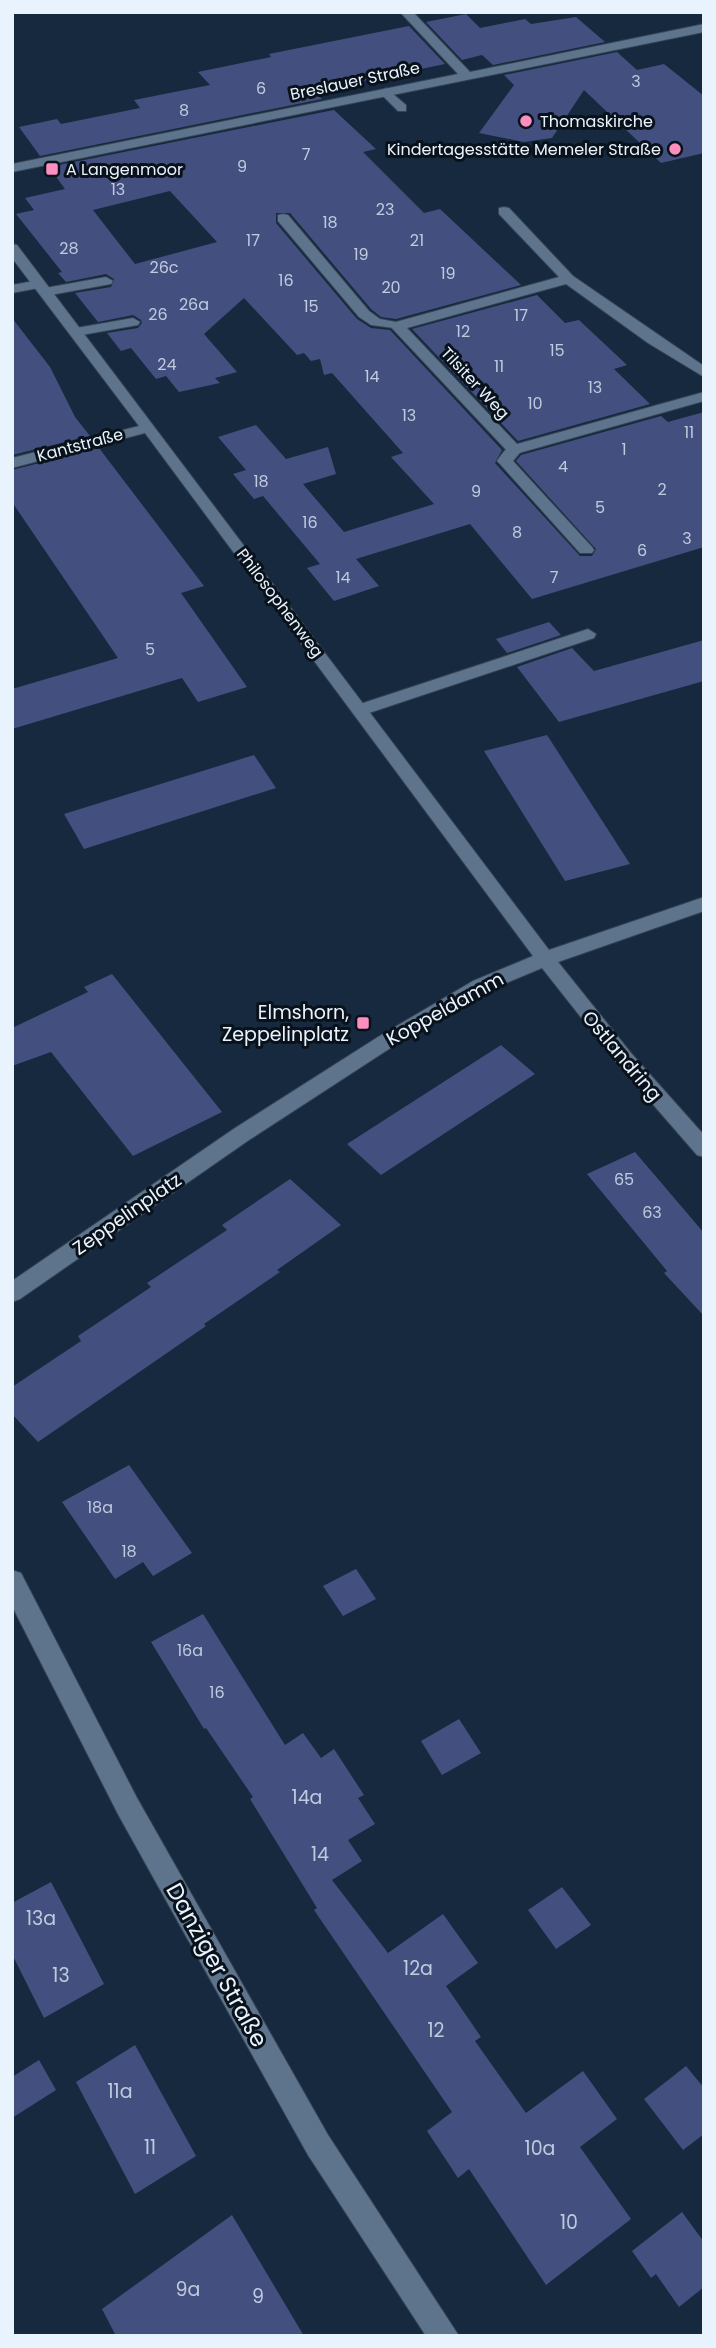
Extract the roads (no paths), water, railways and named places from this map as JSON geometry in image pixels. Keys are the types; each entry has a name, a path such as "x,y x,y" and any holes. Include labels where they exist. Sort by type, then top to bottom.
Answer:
{"street":[{"path":"406,12 467,76"},
{"name":"Breslauer Straße","path":"12,168 704,28"},
{"path":"386,92 401,108"},
{"path":"504,211 568,279 704,373"},
{"path":"283,218 364,314 376,322 397,326 568,279"},
{"name":"Philosophenweg","path":"15,256 76,332 545,959"},
{"path":"12,289 106,281"},
{"path":"76,332 133,322"},
{"name":"Tilsiter Weg","path":"397,326 514,450"},
{"path":"586,550 505,461 514,450 704,396"},
{"name":"Kantstraße","path":"12,463 148,428"},
{"path":"360,710 589,634"},
{"name":"Koppeldamm","path":"243,1134 385,1042 480,986 545,959 704,904"},
{"name":"Ostlandring","path":"545,959 665,1107 704,1149"},
{"name":"Zeppelinplatz","path":"12,1293 243,1134"},
{"name":"Danziger Straße","path":"12,1581 128,1807 318,2146 444,2336"}],"place":[{"name":"Thomaskirche","path":"526,121"},
{"name":"Kindertagesstätte Memeler Straße","path":"675,149"},
{"name":"A Langenmoor","path":"52,169"},
{"name":"Elmshorn, Zeppelinplatz","path":"363,1023"}]}
